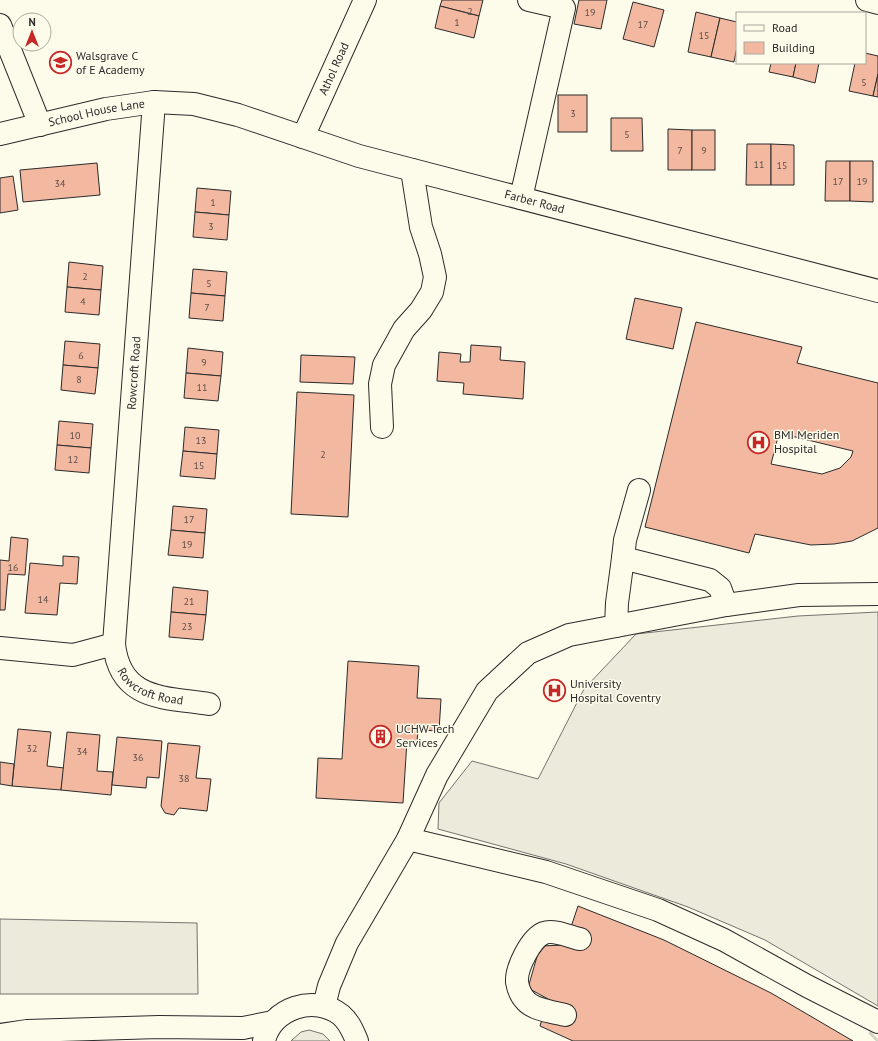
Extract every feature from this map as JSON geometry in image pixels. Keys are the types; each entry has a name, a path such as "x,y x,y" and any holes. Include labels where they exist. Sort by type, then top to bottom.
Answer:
{"street":[{"name":"Athol Road","path":"303,137 365,0"},
{"path":"521,198 564,8 529,0"},
{"path":"866,0 878,3"},
{"path":"0,25 40,125"},
{"name":"School House Lane","path":"0,134 106,109 154,102 194,104"},
{"name":"Rowcroft Road","path":"154,102 114,644 115,655 122,674 133,685 149,695 209,704"},
{"name":"Farber Road","path":"194,104 238,115 359,156 878,291"},
{"path":"382,428 380,384 384,365 404,329 421,310 432,292 435,277 430,254 421,227 412,170"},
{"path":"616,626 617,602 625,540 639,490"},
{"path":"623,558 710,580 720,588 726,605"},
{"path":"324,1006 329,986 347,943 408,839 436,775 487,691 528,653 569,635 726,605 799,595 878,594"},
{"name":"Rowcroft Road","path":"0,648 73,655 114,644"},
{"path":"408,839 546,872 658,910 724,940 807,986 878,1022"},
{"path":"565,1015 545,1010 526,1002 519,992 517,980 526,950 536,938 545,932 553,932 580,939"},
{"path":"264,1041 273,1022 287,1011 304,1005 324,1006 340,1015 352,1027 357,1041"},
{"path":"0,1035 28,1031 159,1027 243,1028 273,1022"}],"shaded area":[{"path":"878,612 878,1006 765,940 688,907 566,864 438,829 439,803 472,761 538,779 584,689 636,634 798,616"},
{"path":"0,919 197,923 198,994 0,994"},
{"path":"309,1030 323,1034 330,1041 291,1041 301,1032"}],"building":[{"path":"442,0 483,0 479,16 440,6"},
{"path":"579,0 607,0 601,29 574,24"},
{"path":"633,2 664,10 654,47 623,39"},
{"path":"440,6 479,16 474,38 435,28"},
{"path":"696,12 720,18 711,57 688,52"},
{"path":"720,18 736,22 736,52 734,62 711,57"},
{"path":"866,53 878,56 878,74 873,96 849,91 855,64 866,64"},
{"path":"771,64 796,64 793,77 769,72"},
{"path":"796,64 819,64 815,83 793,77"},
{"path":"878,74 878,97 873,96"},
{"path":"558,95 587,95 587,132 558,132"},
{"path":"611,118 642,118 643,151 611,151"},
{"path":"668,129 692,130 692,170 668,170"},
{"path":"692,130 715,130 715,170 692,170"},
{"path":"747,144 771,144 771,185 746,185"},
{"path":"771,144 794,145 794,185 771,185"},
{"path":"826,161 850,161 850,201 825,201"},
{"path":"850,161 873,161 873,202 850,201"},
{"path":"97,163 100,195 23,202 20,170"},
{"path":"13,176 18,210 0,213 0,178"},
{"path":"197,188 231,191 229,215 195,212"},
{"path":"195,212 229,215 227,240 193,237"},
{"path":"69,262 103,266 101,290 67,287"},
{"path":"193,269 227,272 225,296 191,293"},
{"path":"67,287 101,290 99,315 65,312"},
{"path":"191,293 225,296 223,321 189,318"},
{"path":"635,298 682,308 673,349 626,339"},
{"path":"696,322 802,347 797,363 878,383 878,528 852,541 834,544 811,545 755,534 749,553 645,527","holes":["779,433 853,451 851,457 840,468 822,474 771,464"]},
{"path":"65,341 100,344 98,368 63,365"},
{"path":"471,345 501,347 500,360 525,362 523,399 463,394 464,383 437,381 439,352 461,354 460,362 470,362"},
{"path":"188,348 223,352 221,376 186,373"},
{"path":"301,355 355,357 353,384 300,382"},
{"path":"63,365 98,368 95,394 61,390"},
{"path":"186,373 221,376 218,401 184,398"},
{"path":"297,392 354,395 348,517 291,514"},
{"path":"59,421 93,424 91,448 57,445"},
{"path":"185,427 219,430 217,454 183,451"},
{"path":"57,445 91,448 89,473 55,470"},
{"path":"183,451 217,454 215,479 180,476"},
{"path":"173,506 207,509 205,533 171,530"},
{"path":"171,530 205,533 203,558 168,555"},
{"path":"11,537 28,539 25,575 8,574 5,610 0,610 0,560 9,561"},
{"path":"63,556 79,557 77,584 60,583 57,615 25,613 30,563 63,566"},
{"path":"173,587 208,591 206,615 171,612"},
{"path":"171,612 206,615 203,640 169,637"},
{"name":"UCHW Tech Services","path":"348,661 419,666 417,698 441,699 439,731 418,730 417,742 407,741 403,803 316,798 318,758 342,759"},
{"path":"18,729 51,732 47,766 64,768 61,790 12,786"},
{"path":"67,732 100,735 97,771 113,772 111,795 61,790"},
{"path":"117,737 162,741 159,778 147,777 146,788 112,785"},
{"path":"168,743 200,746 196,778 211,779 207,811 179,808 174,815 165,813 161,806"},
{"path":"0,762 14,764 12,786 0,784"},
{"path":"578,906 664,940 771,993 853,1041 573,1041 540,1026 548,999 528,988 540,946 565,945"}],"place":[{"name":"Walsgrave C of E Academy","path":"61,63"},
{"name":"BMI Meriden Hospital","path":"758,442"},
{"name":"University Hospital Coventry","path":"555,691"},
{"name":"UCHW Tech Services","path":"380,736"}]}
